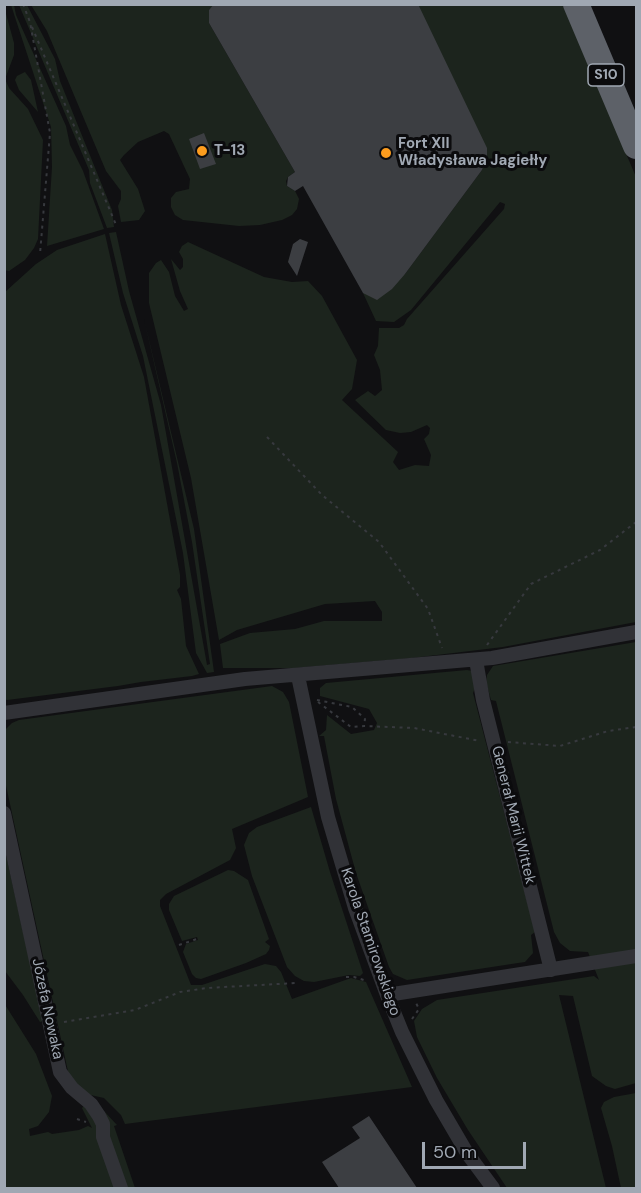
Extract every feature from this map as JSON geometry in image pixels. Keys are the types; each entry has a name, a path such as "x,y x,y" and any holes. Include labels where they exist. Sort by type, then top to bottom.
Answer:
{"highway":[{"name":"S10","path":"576,4 636,147"}],"street":[{"path":"4,713 245,679 476,660 556,648 636,632"},
{"name":"Generał Marii Wittek","path":"476,660 483,700 500,742 551,970"},
{"name":"Karola Stamirowskiego","path":"298,676 327,817 355,908 387,995 412,1054 441,1109 467,1153 493,1188"},
{"name":"Józefa Nowaka","path":"4,813 60,1072 72,1088 91,1104 99,1116 121,1188"},
{"path":"387,995 636,956"}],"path":[{"path":"23,4 117,227"},
{"path":"30,22 50,133 40,254"},
{"path":"267,437 322,495 379,542 428,609 444,653"},
{"path":"476,660 531,584 600,550 636,522"},
{"path":"364,726 365,719 352,707 314,699 351,727 414,728 500,742 560,746 608,731 636,727"},
{"path":"179,945 197,939"},
{"path":"346,977 362,978 370,982"},
{"path":"50,1024 135,1010 180,992 296,983"}],"shaded area":[{"path":"11,5 14,5 16,15 66,126 70,145 83,171 104,229 47,246 52,167 51,127"},
{"path":"19,5 27,5 55,59 60,81 112,210 114,227 107,228 90,183 89,170"},
{"path":"31,5 214,5 209,10 209,23 295,172 286,181 287,186 295,191 299,199 297,209 292,215 282,220 260,225 239,226 183,220 175,215 171,207 171,198 176,192 189,189 190,179 169,134 164,131 138,142 120,160 138,189 145,211 139,220 121,222 118,206 121,191 106,171 47,31"},
{"path":"418,5 563,5 636,177 636,622 503,647 412,658 294,668 223,668 220,644 250,633 295,629 324,621 382,621 382,612 375,601 325,604 237,630 219,640 191,478 149,303 149,273 161,260 169,272 175,296 184,311 188,309 171,259 180,270 183,267 183,259 179,252 188,242 264,277 292,282 308,281 322,296 357,360 352,389 342,400 398,452 393,462 399,470 415,465 429,466 431,455 424,439 429,434 430,428 427,425 411,432 400,433 386,430 355,400 368,391 375,396 382,390 380,370 374,355 378,346 379,328 399,328 404,325 504,209 505,204 500,202 411,310 394,322 376,321 363,293 405,274 482,170 487,158"},
{"path":"5,10 14,43 14,55 5,79 9,88 28,109 43,140 38,239 25,260 9,271 4,270"},
{"path":"25,72 31,80 38,112 19,90 15,80 17,76"},
{"path":"116,232 129,291 161,405 207,665 210,664 192,542 177,463 144,319 194,529 214,672 207,673 196,653 183,553 143,356 123,293 109,233"},
{"path":"105,234 121,305 144,377 180,575 180,587 177,590 181,599 186,646 199,674 7,700 4,699 5,292 36,264 57,250"},
{"path":"636,642 636,1083 615,1089 606,1086 592,1076 573,996 559,995 606,1188 507,1188 437,1078 417,1037 414,1021 422,1009 437,1000 594,976 599,980 588,952 570,951 560,943 554,932 496,701 491,700 486,682 487,675 493,666"},
{"path":"472,671 476,685 473,693 535,932 531,935 533,953 525,962 407,980 393,974 389,967 356,873 336,799 324,736 319,736 326,730 327,715 351,734 374,730 377,723 369,709 320,696 320,688 326,683"},
{"path":"272,686 283,692 289,702 308,797 232,829 236,848 230,860 166,894 160,900 160,906 191,985 202,985 265,964 276,966 281,972 292,999 351,978 366,982 412,1087 125,1124 121,1115 104,1098 86,1094 69,1076 5,781 4,731 19,720"},
{"path":"311,807 363,973 360,976 349,975 314,982 304,981 295,976 287,967 252,876 244,845 249,833 257,827"},
{"path":"4,846 43,1021 40,1022 5,971"},
{"path":"228,870 248,880 269,939 265,942 270,946 269,950 266,954 246,963 201,979 196,978 183,952 186,944 198,940 197,937 182,941 169,910 169,904 174,896"},
{"path":"4,1003 36,1054 52,1096 49,1112 38,1126 29,1129 30,1136 79,1130 88,1126 92,1128 82,1108 84,1106 102,1109 117,1125 114,1126 135,1188 5,1188"},
{"path":"636,1093 636,1188 621,1188 601,1108 604,1102 614,1097"}],"building":[{"name":"Fort XII Władysława Jagiełły","path":"214,4 418,4 487,148 487,158 482,170 405,274 392,289 377,300 363,293 303,186 295,191 287,186 288,177 295,172 209,23 209,10"},
{"name":"T-13","path":"204,133 216,164 200,169 189,139"},
{"path":"300,239 308,242 297,276 288,262 293,244"},
{"path":"369,1116 417,1188 339,1188 322,1162 360,1138 352,1127"}],"place":[{"name":"T-13","path":"202,151"},
{"name":"Fort XII Władysława Jagiełły","path":"386,153"}]}
